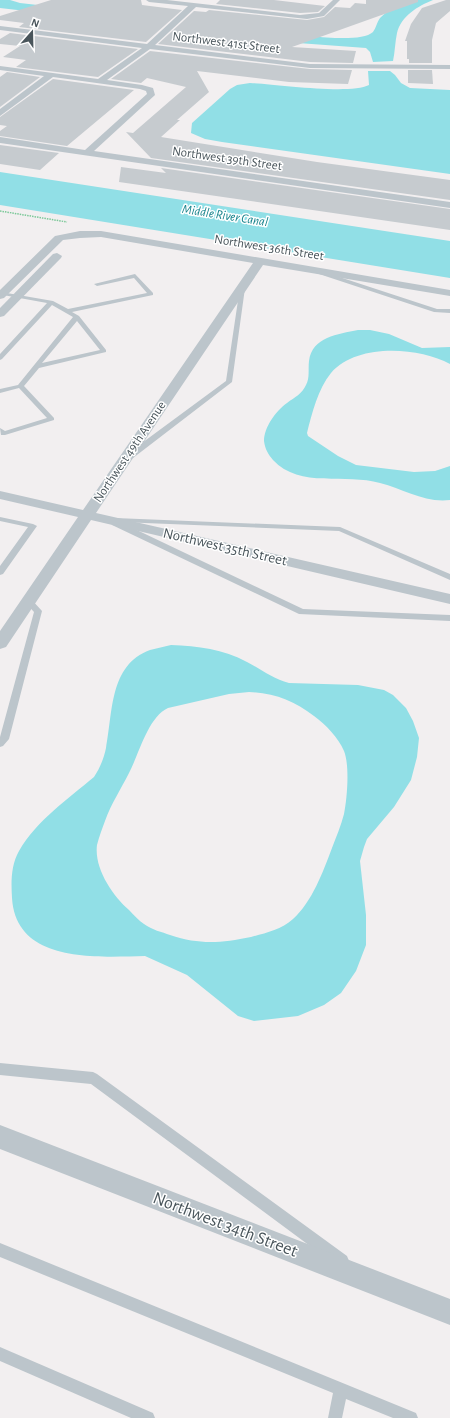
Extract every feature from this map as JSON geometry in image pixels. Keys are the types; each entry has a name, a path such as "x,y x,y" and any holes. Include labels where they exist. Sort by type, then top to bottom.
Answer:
{"street":[{"path":"149,0 300,17 316,17 325,14 337,0"},
{"path":"100,81 150,45 194,5"},
{"name":"Northwest 41st Street","path":"0,28 150,45 310,66 450,67"},
{"path":"0,68 142,87 150,90 151,95 88,152"},
{"path":"0,113 51,75"},
{"name":"Northwest 39th Street","path":"0,140 450,205"},
{"path":"2,309 18,295 72,240 83,234"},
{"name":"Northwest 36th Street","path":"2,294 59,238 68,235 83,234 101,234 450,293"},
{"name":"Northwest 49th Avenue","path":"0,642 260,261"},
{"name":"Northwest 35th Street","path":"0,495 450,598"},
{"name":"Northwest 34th Street","path":"0,1137 450,1312"}],"lane":[{"path":"307,269 436,311 450,311"},
{"path":"67,311 151,294 135,276 97,284"},
{"path":"124,460 229,382 242,288"},
{"path":"2,294 18,295 51,302 77,317 104,351 37,366"},
{"path":"0,358 51,302"},
{"path":"0,391 20,386 77,317"},
{"path":"0,430 3,434 52,419 20,386"},
{"path":"0,520 33,526 0,572"},
{"path":"108,520 340,529 450,577"},
{"path":"108,520 302,612 450,618"},
{"path":"0,743 4,739 38,611 28,601"},
{"path":"0,1069 94,1078 369,1280"},
{"path":"0,1250 411,1418"},
{"path":"0,1354 148,1418"},
{"path":"335,1418 341,1389"}],"water":[{"path":"0,0 152,18 26,11 0,8"},
{"path":"405,0 433,0 411,12 402,22 397,33 393,61 373,62 370,52 366,48 298,43 285,33 331,38 356,38 366,36 373,32 383,15"},
{"path":"368,71 390,71 401,83 410,88 450,90 450,174 222,142 205,139 191,133 192,123 230,89 237,85 250,83 329,89 359,88 369,85"},
{"name":"Middle River Canal","path":"0,172 450,241 450,278 0,205"},
{"path":"358,330 370,330 389,334 422,348 450,347 450,364 437,358 405,351 372,352 342,363 331,373 322,386 311,417 307,433 308,436 338,456 356,465 414,472 435,471 450,466 450,500 423,498 367,480 324,479 296,474 284,469 273,460 267,451 264,441 268,425 279,410 298,395 304,388 308,379 311,353 315,347 327,338 334,335"},
{"path":"171,645 201,647 220,651 247,662 267,674 289,683 358,685 384,690 393,695 406,708 413,721 419,738 417,757 411,780 394,807 367,839 360,861 366,915 366,945 356,971 341,993 324,1005 298,1016 254,1021 238,1016 187,975 145,956 105,957 62,952 43,946 28,935 17,919 12,898 13,868 16,856 35,829 96,774 102,763 105,752 115,692 120,678 127,667 137,657 150,650","holes":["249,692 276,696 292,702 307,711 327,727 344,751 347,765 347,791 344,814 321,877 306,904 293,919 278,928 251,937 220,942 201,942 181,938 150,928 138,920 116,897 101,872 98,863 97,845 110,809 129,773 145,737 155,719 161,713 168,708 229,694"]}],"building":[{"path":"51,0 141,0 142,5 182,10 146,42 19,27 24,23 0,20 0,16"},
{"path":"220,0 274,0 325,6 318,12 300,13 216,4"},
{"path":"366,0 418,0 418,2 292,47 356,51 353,63 310,62 158,44 194,11 206,12 209,10 307,20 324,17 335,7 350,8 355,3 366,4"},
{"path":"450,0 450,11 436,23 432,40 432,63 409,63 409,59 407,59 407,41 405,41 411,24 422,8"},
{"path":"10,33 138,49 98,77 16,67 26,60 3,57 20,46 0,44 0,39"},
{"path":"150,51 310,69 352,70 348,84 289,82 197,71 209,92 177,120 180,120 161,137 317,162 450,180 450,200 151,158 126,132 133,133 186,87 147,78 141,83 111,79"},
{"path":"408,70 432,70 433,84 408,83"},
{"path":"7,72 40,77 0,107 0,77"},
{"path":"53,79 134,90 67,146 0,136 0,131 7,126 0,125 0,117"},
{"path":"0,145 59,153 40,170 0,164"},
{"path":"121,167 166,173 161,168 450,209 450,230 119,182"}]}
